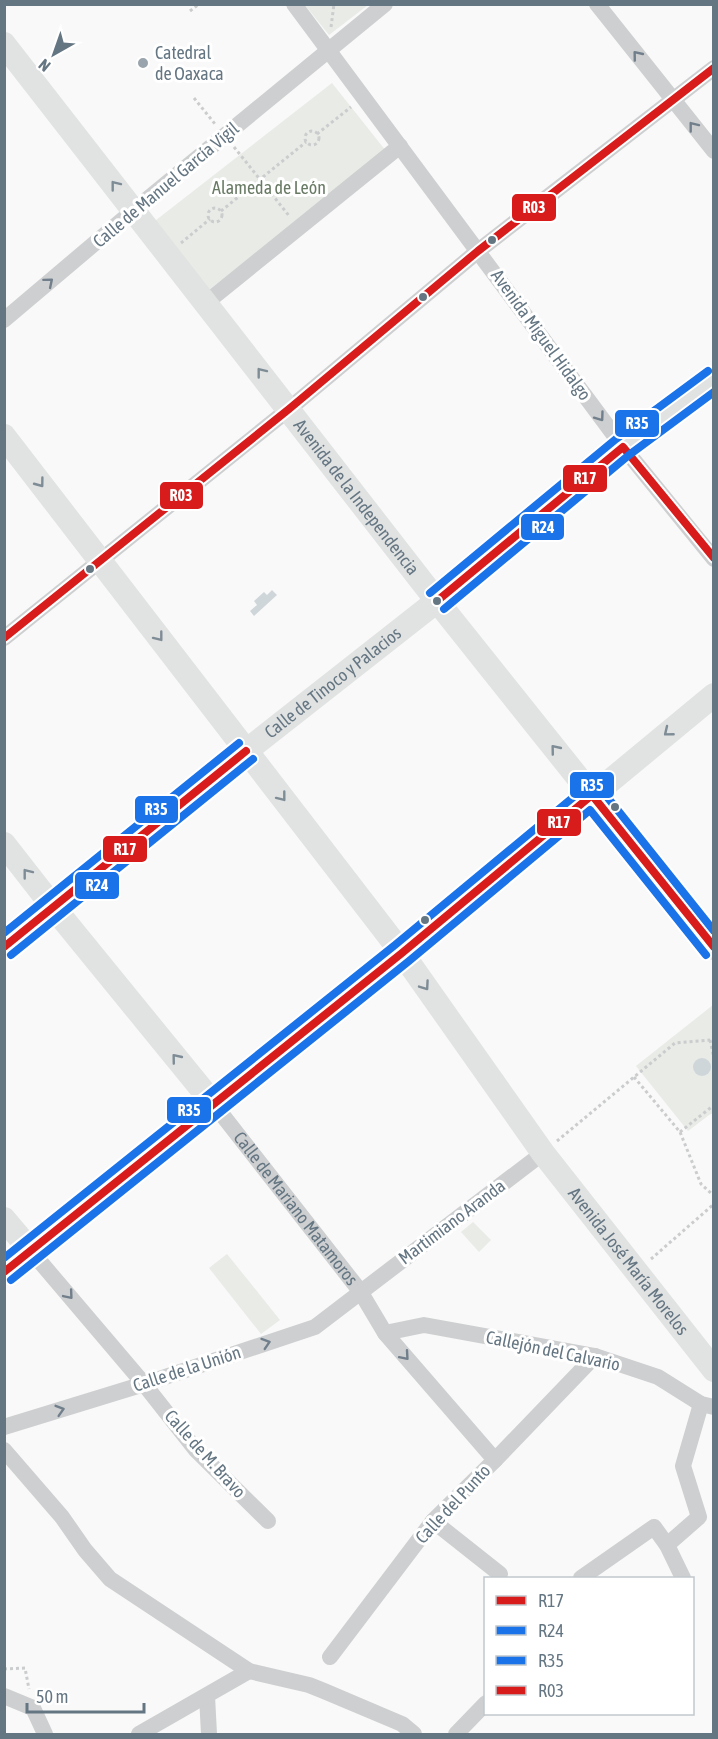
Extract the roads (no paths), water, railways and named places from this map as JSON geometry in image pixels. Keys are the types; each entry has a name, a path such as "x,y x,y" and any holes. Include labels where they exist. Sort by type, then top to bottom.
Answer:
{"street":[{"name":"Avenida Miguel Hidalgo","path":"294,4 623,447 714,559"},
{"name":"Calle de Manuel García Vigil","path":"4,320 385,4"},
{"path":"597,4 714,151"},
{"name":"Avenida de la Independencia","path":"4,44 290,408 437,601 714,948"},
{"path":"4,638 290,408 478,251 714,68"},
{"path":"207,303 400,146"},
{"name":"Calle de Tinoco y Palacios","path":"4,947 246,751 437,601 623,447 714,379"},
{"name":"Avenida José María Morelos","path":"4,436 551,1146 714,1370"},
{"path":"4,1272 402,952 714,695"},
{"name":"Calle de Mariano Matamoros","path":"4,844 213,1103 360,1292 385,1333 495,1460"},
{"name":"Martimiano Aranda","path":"360,1292 551,1146"},
{"path":"4,1219 31,1251"},
{"name":"Calle de M. Bravo","path":"31,1251 144,1384 196,1450 268,1521"},
{"name":"Calle de la Unión","path":"4,1427 144,1384 315,1327 360,1292"},
{"name":"Callejón del Calvario","path":"385,1333 424,1325 595,1356 658,1377 707,1405"},
{"name":"Calle del Punto","path":"330,1658 433,1521 595,1356"},
{"path":"667,1545 699,1517 683,1466 707,1405"},
{"path":"4,1450 62,1517 85,1550 110,1579 249,1671 309,1685 402,1725 414,1734"},
{"path":"433,1521 500,1574"},
{"path":"582,1577 654,1527 667,1545 683,1577"},
{"path":"139,1734 249,1671"},
{"path":"4,1696 33,1708 45,1734"},
{"path":"207,1696 209,1734"},
{"path":"456,1734 484,1705"}],"place":[{"name":"Catedral de Oaxaca","path":"143,63"}],"park label":[{"name":"Alameda de León","path":"269,188"}]}
